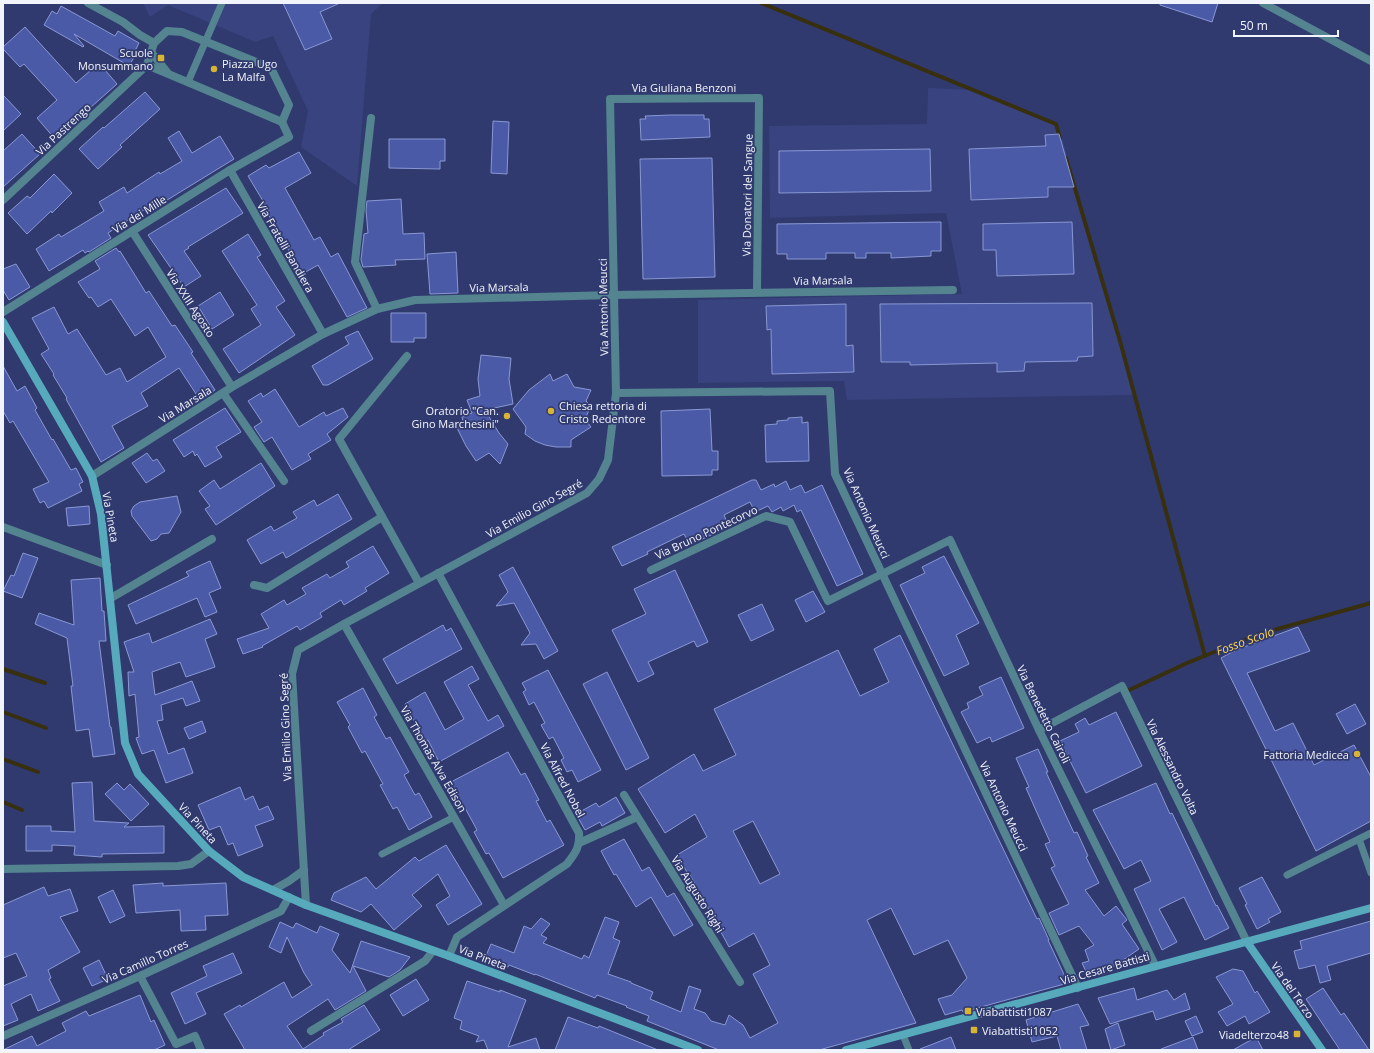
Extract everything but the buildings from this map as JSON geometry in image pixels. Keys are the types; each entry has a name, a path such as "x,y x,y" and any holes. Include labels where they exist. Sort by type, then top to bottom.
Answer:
{"street":[{"path":"88,3 123,22 140,35 154,43"},
{"path":"1263,3 1371,61"},
{"path":"167,31 182,32 206,41 271,68 290,105 282,122 147,65 154,43 167,31"},
{"path":"151,52 169,74"},
{"name":"Via Pastrengo","path":"3,200 147,65"},
{"name":"Via Giuliana Benzoni","path":"610,99 759,98"},
{"name":"Via Donatori del Sangue","path":"757,292 759,98"},
{"name":"Via Antonio Meucci","path":"610,99 616,393 830,391 835,474 1078,988"},
{"path":"371,118 355,262 377,309"},
{"name":"Via dei Mille","path":"3,312 230,170 288,137 282,122"},
{"name":"Via Fratelli Bandiera","path":"230,170 323,334"},
{"name":"Via XXIII Agosto","path":"132,231 232,387"},
{"name":"Via Marsala","path":"92,476 232,387 323,334 377,309 415,300 757,292 953,290"},
{"name":"Via Pineta","path":"3,322 92,476 101,514 125,743 138,774 209,851 243,878 306,905 449,956 698,1050"},
{"path":"407,356 339,439 420,583"},
{"path":"223,393 284,481"},
{"name":"Via Emilio Gino Segré","path":"306,905 292,674 298,650 587,493 599,480 608,460 616,393"},
{"name":"Via Bruno Pontecorvo","path":"651,570 766,516 790,522 828,601 882,574"},
{"path":"254,585 267,588 382,517"},
{"path":"3,527 107,565"},
{"path":"111,598 212,539"},
{"name":"Via Benedetto Cairoli","path":"882,574 950,540 1039,730 1155,966"},
{"name":"Via Alfred Nobel","path":"438,574 579,833 579,843"},
{"name":"Via Thomas Alva Edison","path":"344,624 504,905"},
{"name":"Via Alessandro Volta","path":"1039,730 1122,686 1246,942"},
{"name":"Via Augusto Righi","path":"624,795 740,982"},
{"path":"449,956 457,937 567,864 575,853 579,843 637,817"},
{"path":"3,869 178,866 191,864 209,851"},
{"path":"273,890 304,870"},
{"name":"Via Camillo Torres","path":"3,1036 140,976 281,911 289,898"},
{"name":"Via Cesare Battisti","path":"846,1050 1371,908"},
{"name":"Via del Terzo","path":"1246,942 1322,1050"},
{"path":"311,1031 425,961 433,951"},
{"path":"140,976 176,1044 195,1036 201,1050"}],"lane":[{"path":"188,82 222,3"},
{"path":"382,854 454,817"},
{"path":"1287,875 1371,833"},
{"path":"1359,839 1371,873"},
{"path":"903,1035 909,1050"}],"shaded area":[{"path":"143,3 383,3 371,14 357,186 301,147 308,111 273,36 255,42 168,5 150,17"},
{"path":"928,88 973,90 1059,127 1134,395 847,400 844,381 698,383 698,300 962,294 946,213 770,218 769,126 927,124"}],"waterway":[{"path":"761,3 1056,124 1060,138"},
{"path":"1066,158 1120,341 1205,656"},
{"name":"Fosso Scolo","path":"1125,692 1187,663 1259,634 1371,603"},
{"path":"3,669 45,683"},
{"path":"3,712 46,728"},
{"path":"3,759 38,772"},
{"path":"3,802 22,810"}],"place":[{"name":"Scuole Monsummano","path":"161,58"},
{"name":"Piazza Ugo La Malfa","path":"214,69"},
{"name":"Chiesa rettoria di Cristo Redentore","path":"551,411"},
{"name":"Oratorio \"Can. Gino Marchesini\"","path":"507,416"},
{"name":"Fattoria Medicea","path":"1357,754"},
{"name":"Viabattisti1087","path":"968,1011"},
{"name":"Viabattisti1052","path":"974,1030"},
{"name":"Viadelterzo48","path":"1297,1034"}]}
